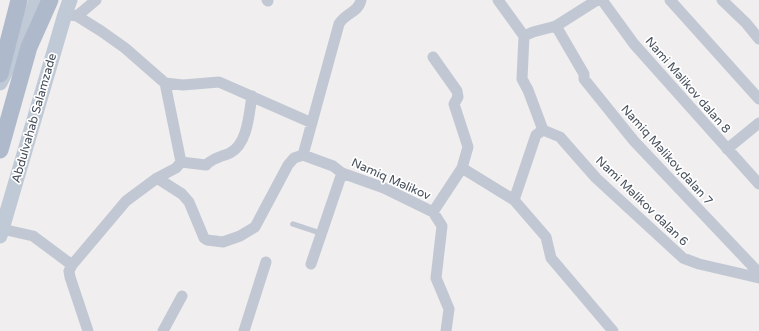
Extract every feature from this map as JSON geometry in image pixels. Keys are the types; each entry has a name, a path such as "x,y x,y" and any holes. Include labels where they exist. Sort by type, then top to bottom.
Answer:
{"main road":[{"path":"0,74 19,0"},
{"path":"0,83 25,33 36,0"},
{"path":"29,47 46,0"},
{"name":"Abdulvahab Salamzade","path":"0,150 29,47 50,0"},
{"name":"Abdulvahab Salamzade","path":"1,233 70,8"}],"street":[{"path":"70,8 96,0"},
{"path":"157,178 182,194 189,202 204,238 207,240 224,242 240,236 255,227 288,165 294,158 303,155 339,24 342,19 360,6 361,0"},
{"path":"498,0 524,36 522,79 528,90 543,130 536,135 514,200"},
{"path":"524,36 556,26 597,0"},
{"name":"Nami Məlikov dalan 8","path":"602,0 634,44 727,150 759,184"},
{"path":"670,0 759,99"},
{"path":"722,0 746,23 759,39"},
{"path":"70,8 124,48 165,83 183,85 219,82 312,123"},
{"name":"Namiq Məlikov,dalan 7","path":"556,26 584,74 584,79 634,142 759,273"},
{"name":"Namiq Məlikov","path":"303,155 333,166 342,173 384,188 433,212 462,168 468,147 454,104 458,97 457,90 433,57"},
{"path":"165,83 181,162"},
{"path":"181,162 206,165 214,157 232,152 244,137 252,96"},
{"path":"727,150 759,123"},
{"name":"Nami Məlikov dalan 6","path":"543,130 560,137 596,178 683,258 699,264 759,278"},
{"path":"88,331 70,277 69,271 72,265 126,200 157,178 176,168 181,162"},
{"path":"462,168 514,200 546,238 551,258 613,331"},
{"path":"311,264 320,233 342,173"},
{"path":"433,212 442,226 436,278 449,309 446,331"},
{"path":"1,233 33,236 72,265"},
{"path":"244,331 266,262"},
{"path":"163,331 182,296"}],"lane":[{"path":"293,224 320,233"}]}
